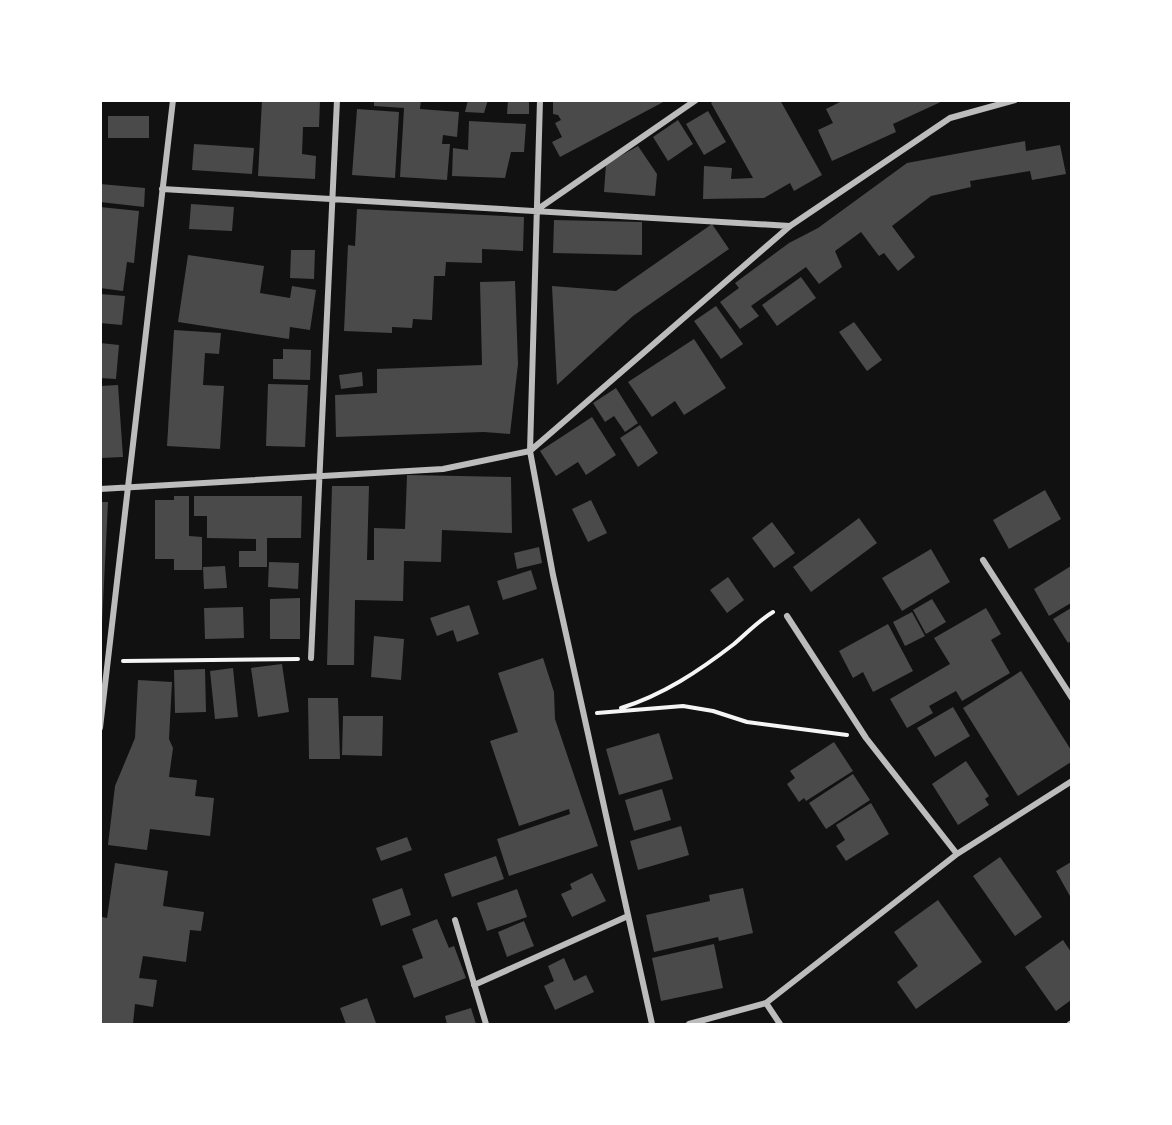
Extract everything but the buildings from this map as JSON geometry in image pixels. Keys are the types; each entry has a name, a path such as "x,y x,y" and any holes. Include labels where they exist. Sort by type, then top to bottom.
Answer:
{"street":[{"path":"100,728 126,487 173,100"},
{"path":"311,658 338,100"},
{"path":"540,100 530,451 584,714 652,1024"},
{"path":"537,210 696,100"},
{"path":"100,489 443,469 530,451 790,226 950,118 1016,100"},
{"path":"162,189 790,226"},
{"path":"983,560 1071,698"},
{"path":"787,616 866,738 957,854"},
{"path":"689,1024 766,1003 957,854 1071,781"},
{"path":"474,985 628,916"},
{"path":"455,920 486,1024"},
{"path":"766,1003 780,1024"}],"path":[{"path":"615,710 652,698 698,670 778,610 787,616"},
{"path":"106,669 121,661 311,658"},
{"path":"584,714 683,706 713,711 747,722 866,738"}]}
